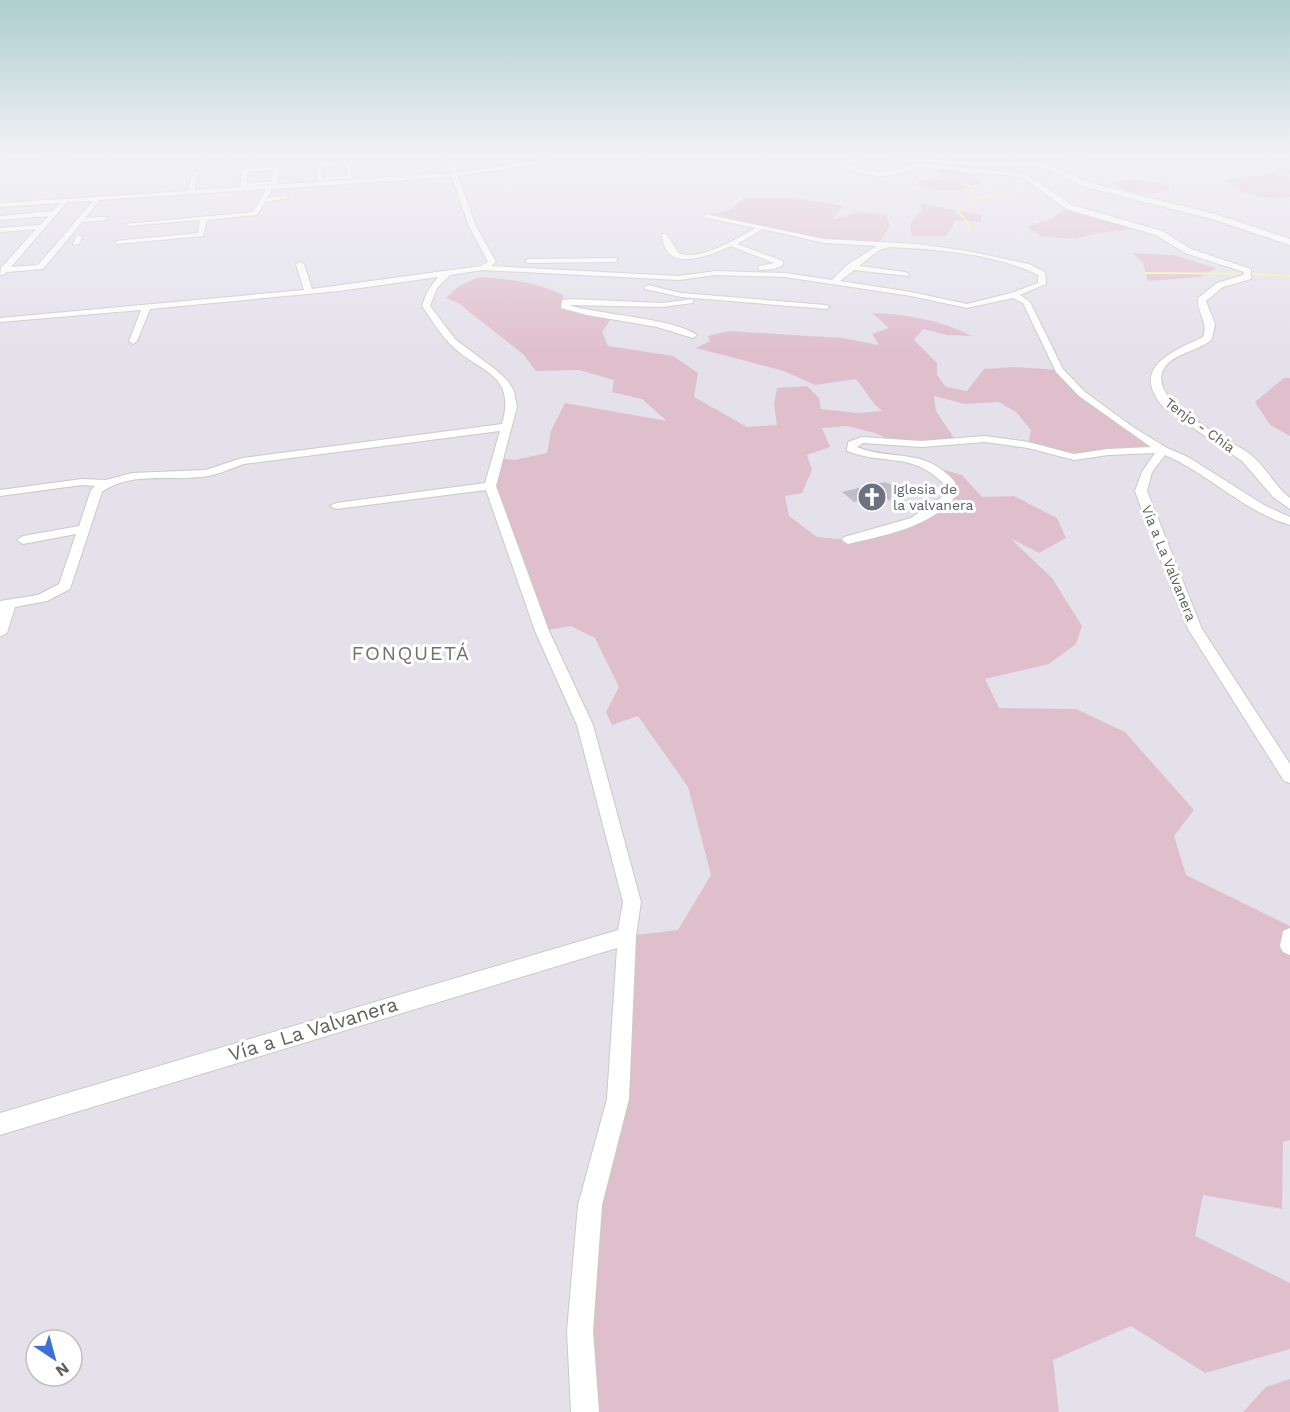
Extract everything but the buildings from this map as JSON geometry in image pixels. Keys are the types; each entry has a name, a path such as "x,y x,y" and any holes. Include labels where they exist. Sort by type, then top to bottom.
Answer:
{"street":[{"path":"3,270 48,221"},
{"path":"3,270 39,267 63,235 78,221"},
{"path":"129,224 168,221"},
{"path":"117,242 201,236 204,221"},
{"path":"470,221 475,235 492,262"},
{"path":"0,320 309,292 439,276 483,268 679,278 715,273 785,274 967,306 1014,295 1042,284 1042,274 1026,266 967,253 917,246 824,241 730,221"},
{"name":"Tenjo - Chia","path":"1116,221 1160,233 1188,251 1248,271 1248,277 1220,285 1201,300 1210,319 1211,334 1207,339 1168,359 1160,366 1156,379 1161,396 1187,418 1247,459 1274,494 1290,505"},
{"name":"Tenjo - Chia","path":"1227,221 1290,242"},
{"path":"0,230 43,227"},
{"path":"663,235 674,254 695,256 731,244 762,227"},
{"path":"63,235 79,237 75,244"},
{"path":"731,244 765,255 780,265 734,268 692,281 648,287 681,295 826,307"},
{"path":"835,281 877,248 889,247 902,251"},
{"path":"483,268 492,262 615,260"},
{"path":"300,264 309,292"},
{"path":"850,267 905,274"},
{"path":"439,276 428,296 426,306 458,347 505,383 512,407 490,486 542,631 585,725 632,902 627,936 618,1099 590,1205 580,1331 585,1412"},
{"path":"1014,295 1026,302 1059,370 1082,394 1129,429 1163,450 1184,459 1260,507 1290,521"},
{"path":"693,335 658,325 587,313 564,306 565,302 572,301 662,305 718,298"},
{"path":"133,341 147,305"},
{"path":"0,493 82,482 104,483 119,478 209,473 251,460 505,427"},
{"path":"848,540 888,531 939,509 949,497 949,482 931,466 895,456 862,455 851,449 852,444 862,440 921,444 985,439 1028,445 1074,457 1108,452 1163,450"},
{"name":"Vía a La Valvanera","path":"1163,450 1147,472 1141,491 1148,511 1195,629 1290,777"},
{"path":"0,633 5,604 37,600 56,594 65,586 97,490 104,483"},
{"path":"336,506 490,486"},
{"path":"23,540 85,529"},
{"name":"Vía a La Valvanera","path":"0,1124 627,936"},
{"path":"1290,937 1290,946"}],"shaded area":[{"path":"730,221 888,221 890,226 878,244 838,242"},
{"path":"913,221 955,221 946,236 912,236 910,224"},
{"path":"1046,221 1119,221 1145,228 1097,233 1075,239 1041,236 1026,227"},
{"path":"1133,253 1173,255 1216,268 1200,277 1148,281 1143,263"},
{"path":"479,277 532,284 563,295 564,306 613,316 602,332 608,346 673,356 698,373 694,397 747,427 777,425 774,405 777,388 807,386 819,398 821,409 858,413 882,411 856,379 815,385 784,371 696,348 710,341 708,336 729,331 842,338 879,345 872,334 889,328 872,313 911,316 936,322 972,336 947,335 923,329 914,340 937,363 937,375 946,387 967,391 984,369 1015,367 1059,370 1082,394 1163,450 1074,457 1028,445 1031,430 1016,412 999,402 965,404 934,396 936,411 956,441 894,442 875,433 847,426 822,428 830,447 807,455 812,470 802,493 785,496 789,516 817,537 848,540 939,509 949,482 931,466 962,475 982,497 1014,496 1057,518 1066,538 1039,553 1010,538 1052,578 1082,626 1076,644 1049,664 985,679 999,708 1076,709 1125,732 1194,810 1174,836 1186,875 1290,926 1290,1140 1283,1142 1282,1209 1203,1195 1195,1236 1290,1283 1290,1349 1205,1373 1131,1326 1053,1360 1059,1412 585,1412 580,1331 618,1099 627,936 678,930 711,875 688,787 638,716 612,725 606,712 619,687 595,638 571,626 542,631 490,486 497,458 514,460 547,453 551,431 565,403 667,421 642,399 612,392 614,380 579,370 536,371 523,354 458,303 446,298 459,286"},
{"path":"1284,378 1290,378 1290,436 1270,425 1255,402"},
{"path":"1290,1379 1290,1412 1243,1412 1266,1387"}],"waterway":[{"path":"966,221 970,225 968,230"},
{"path":"1143,273 1290,276"}],"place":[{"name":"Iglesia de la valvanera","path":"872,497"}],"district":[{"name":"FONQUETÁ","path":"411,653"}]}
